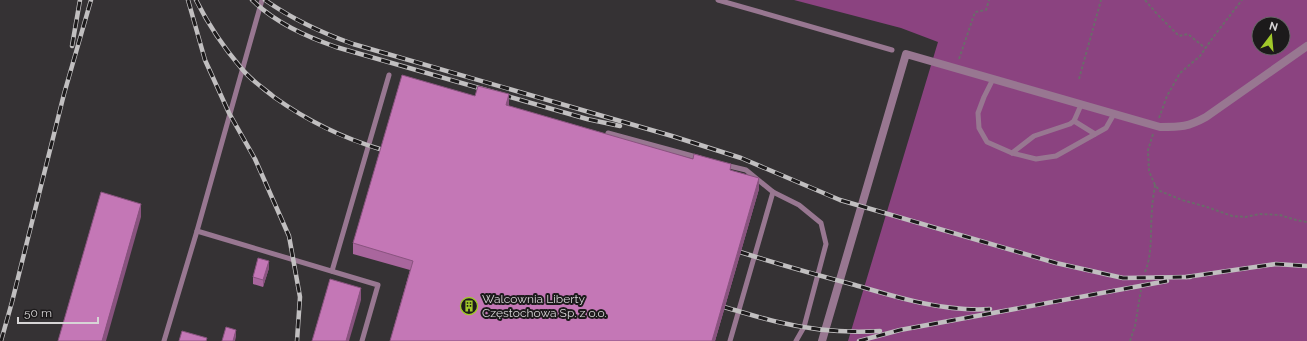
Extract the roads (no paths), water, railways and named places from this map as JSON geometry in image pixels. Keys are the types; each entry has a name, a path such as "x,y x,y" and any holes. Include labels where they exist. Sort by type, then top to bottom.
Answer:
{"street":[{"path":"822,341 906,54 1157,126 1182,127 1197,122 1307,46"}],"lane":[{"path":"164,341 262,0"},
{"path":"718,0 892,50"},
{"path":"332,271 389,75"},
{"path":"993,79 978,113 978,128 988,142 1012,153 1036,159 1056,156 1106,128 1114,114"},
{"path":"1012,153 1034,136 1070,124 1074,121 1081,104"},
{"path":"1074,121 1095,134"},
{"path":"608,134 708,160"},
{"path":"723,164 746,170 773,192 798,205 821,223 826,244 804,327 796,341"},
{"path":"730,341 773,192"},
{"path":"197,230 378,285 362,341"}],"railway":[{"path":"72,46 80,0"},
{"path":"1,341 64,94 91,0"},
{"path":"188,0 205,60 229,113 255,159 289,236 300,297 297,341"},
{"path":"196,0 211,27 235,61 257,84 287,106 313,122 340,135 383,150"},
{"path":"252,0 271,16 291,28 336,47 587,119 620,126"},
{"path":"265,0 308,25 353,44 672,136 741,158 840,200 1056,263 1123,278 1190,277"},
{"path":"740,252 888,295 922,303 956,308 990,309"},
{"path":"1186,277 1276,264 1307,266"},
{"path":"859,341 900,330 1167,281"},
{"path":"724,307 803,327 842,331 880,331"}],"place":[{"name":"Walcownia Liberty Częstochowa Sp. z o.o.","path":"469,306"}]}
